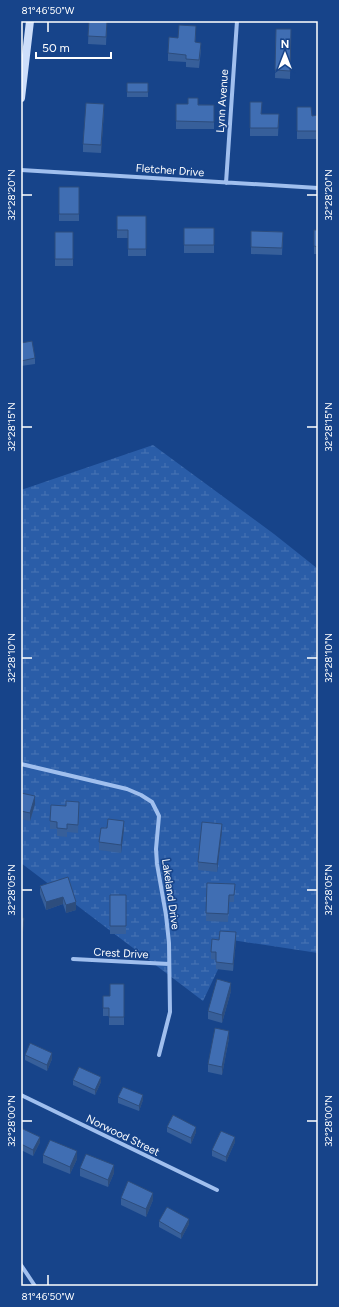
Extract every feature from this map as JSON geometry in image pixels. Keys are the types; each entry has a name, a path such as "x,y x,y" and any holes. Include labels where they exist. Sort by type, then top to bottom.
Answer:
{"street":[{"path":"21,98 30,21"},
{"name":"Lynn Avenue","path":"226,183 237,21"},
{"name":"Fletcher Drive","path":"21,170 318,188"},
{"name":"Lakeland Drive","path":"21,764 127,789 152,802 159,816 156,849 169,943 170,1012 159,1055"},
{"name":"Crest Drive","path":"73,959 169,964"},
{"name":"Norwood Street","path":"21,1095 217,1190"},
{"path":"21,1265 35,1286"}],"green space":[{"path":"153,445 274,534 318,569 318,953 232,940 203,1001 21,863 21,490"}],"building":[{"path":"89,21 107,21 106,37 88,36"},
{"path":"179,25 196,26 195,42 201,43 199,60 186,59 186,55 168,53 169,37 178,38"},
{"path":"276,29 291,29 290,71 275,70"},
{"path":"127,83 148,83 148,92 127,92"},
{"path":"188,98 198,98 198,105 214,105 214,122 176,121 176,104 188,104"},
{"path":"250,102 262,102 261,114 279,114 278,128 250,128"},
{"path":"86,103 104,104 101,145 83,144"},
{"path":"297,107 311,107 312,116 318,115 318,131 297,131"},
{"path":"59,187 79,187 79,214 59,214"},
{"path":"117,216 146,216 146,249 128,249 128,230 117,230"},
{"path":"184,228 214,228 214,245 184,245"},
{"path":"314,230 318,230 318,247 314,246"},
{"path":"251,231 283,232 282,248 251,247"},
{"path":"55,232 73,232 73,259 55,259"},
{"path":"32,341 35,358 21,361 21,343"},
{"path":"21,793 35,796 30,813 21,811"},
{"path":"66,801 79,802 78,825 67,824 67,829 57,828 57,822 50,821 51,805 66,806"},
{"path":"108,819 124,821 121,845 99,842 101,828 107,828"},
{"path":"202,822 222,824 217,864 198,862"},
{"path":"68,877 76,902 66,905 63,897 46,902 40,886"},
{"path":"207,883 235,884 234,895 229,895 228,914 206,913"},
{"path":"110,895 126,895 126,926 110,926"},
{"path":"21,918 24,918 21,946"},
{"path":"220,931 236,932 233,964 216,962 216,952 211,952 212,939 219,940"},
{"path":"217,979 231,983 222,1015 208,1011"},
{"path":"110,984 124,984 124,1017 109,1017 109,1008 103,1008 103,996 110,996"},
{"path":"215,1028 229,1031 222,1067 208,1064"},
{"path":"30,1043 52,1053 47,1065 25,1055"},
{"path":"79,1067 101,1077 95,1090 73,1080"},
{"path":"123,1087 143,1095 139,1106 118,1097"},
{"path":"173,1115 196,1127 191,1138 167,1127"},
{"path":"21,1128 40,1137 33,1150 21,1144"},
{"path":"221,1131 235,1137 226,1157 212,1150"},
{"path":"50,1140 77,1151 70,1167 43,1155"},
{"path":"86,1154 114,1165 108,1180 80,1168"},
{"path":"128,1181 153,1193 146,1209 121,1198"},
{"path":"167,1207 189,1219 181,1234 159,1221"}]}
